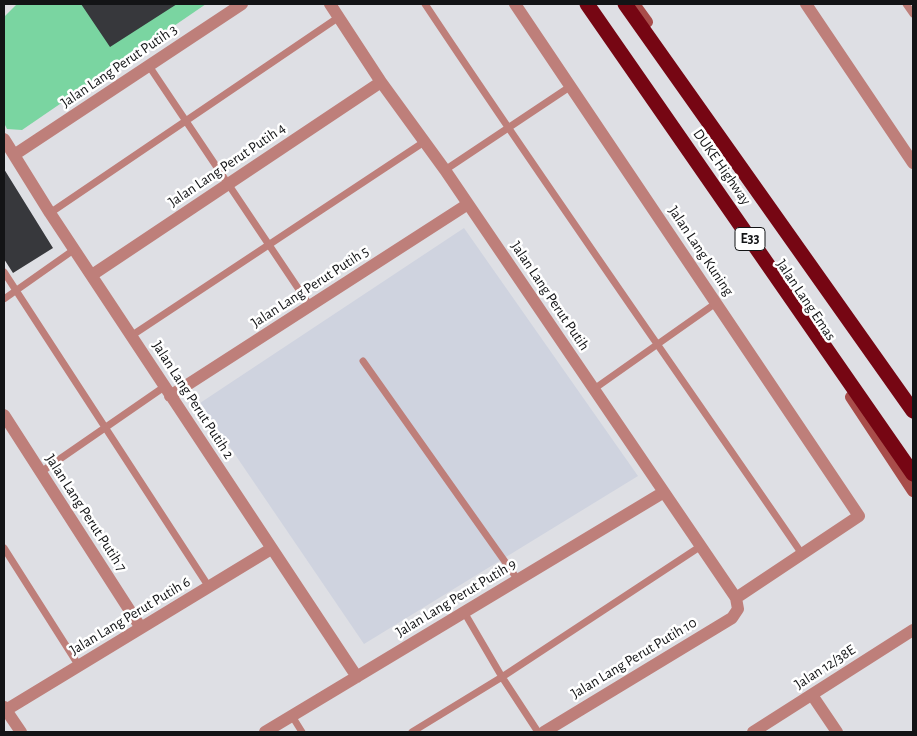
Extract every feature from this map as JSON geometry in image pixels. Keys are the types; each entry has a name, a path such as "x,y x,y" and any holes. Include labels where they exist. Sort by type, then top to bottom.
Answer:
{"highway":[{"name":"DUKE Highway","path":"588,4 913,474"},
{"name":"DUKE Highway","path":"625,4 913,411"}],"main road":[{"name":"Jalan Lang Emas","path":"588,4 913,490"},
{"name":"Jalan Lang Emas","path":"634,4 748,168 913,399"}],"street":[{"name":"Jalan Lang Perut Putih 3","path":"14,155 242,4"},
{"name":"Jalan Lang Perut Putih","path":"330,4 380,82 445,170 701,546 737,603"},
{"name":"Jalan Lang Kuning","path":"515,4 858,516"},
{"path":"806,4 913,163"},
{"name":"Jalan Lang Perut Putih 4","path":"92,275 380,82"},
{"name":"Jalan Lang Perut Putih 2","path":"4,139 50,214 75,249 167,392 356,677"},
{"name":"Jalan Lang Perut Putih 5","path":"167,392 310,306 468,204"},
{"name":"Jalan Lang Perut Putih 7","path":"4,415 141,628"},
{"name":"Jalan Lang Perut Putih 9","path":"265,732 664,492"},
{"name":"Jalan Lang Perut Putih 10","path":"544,732 732,618 737,603 802,554 858,516"},
{"name":"Jalan Lang Perut Putih 6","path":"5,709 272,549"},
{"name":"Jalan 12/38E","path":"753,732 913,630"},
{"path":"812,695 837,732"},
{"path":"5,709 21,732"}],"lane":[{"path":"425,4 508,128 802,554"},
{"path":"906,4 913,14"},
{"path":"50,214 339,17"},
{"path":"149,66 310,306"},
{"path":"445,170 571,86"},
{"path":"132,336 424,142"},
{"path":"4,299 75,249"},
{"path":"4,272 209,587"},
{"path":"594,389 716,304"},
{"path":"363,361 518,580"},
{"path":"41,472 106,428 167,392"},
{"path":"412,732 502,677 701,546"},
{"path":"4,548 79,666"},
{"path":"464,612 502,677 538,732"},
{"path":"292,716 302,732"}],"shaded area":[{"path":"464,228 638,476 364,644 200,403"}],"green space":[{"path":"17,4 206,4 22,130 7,129 4,123 4,17"}],"building":[{"path":"81,4 177,4 110,47"},
{"path":"4,169 53,248 13,273 4,259"}]}
